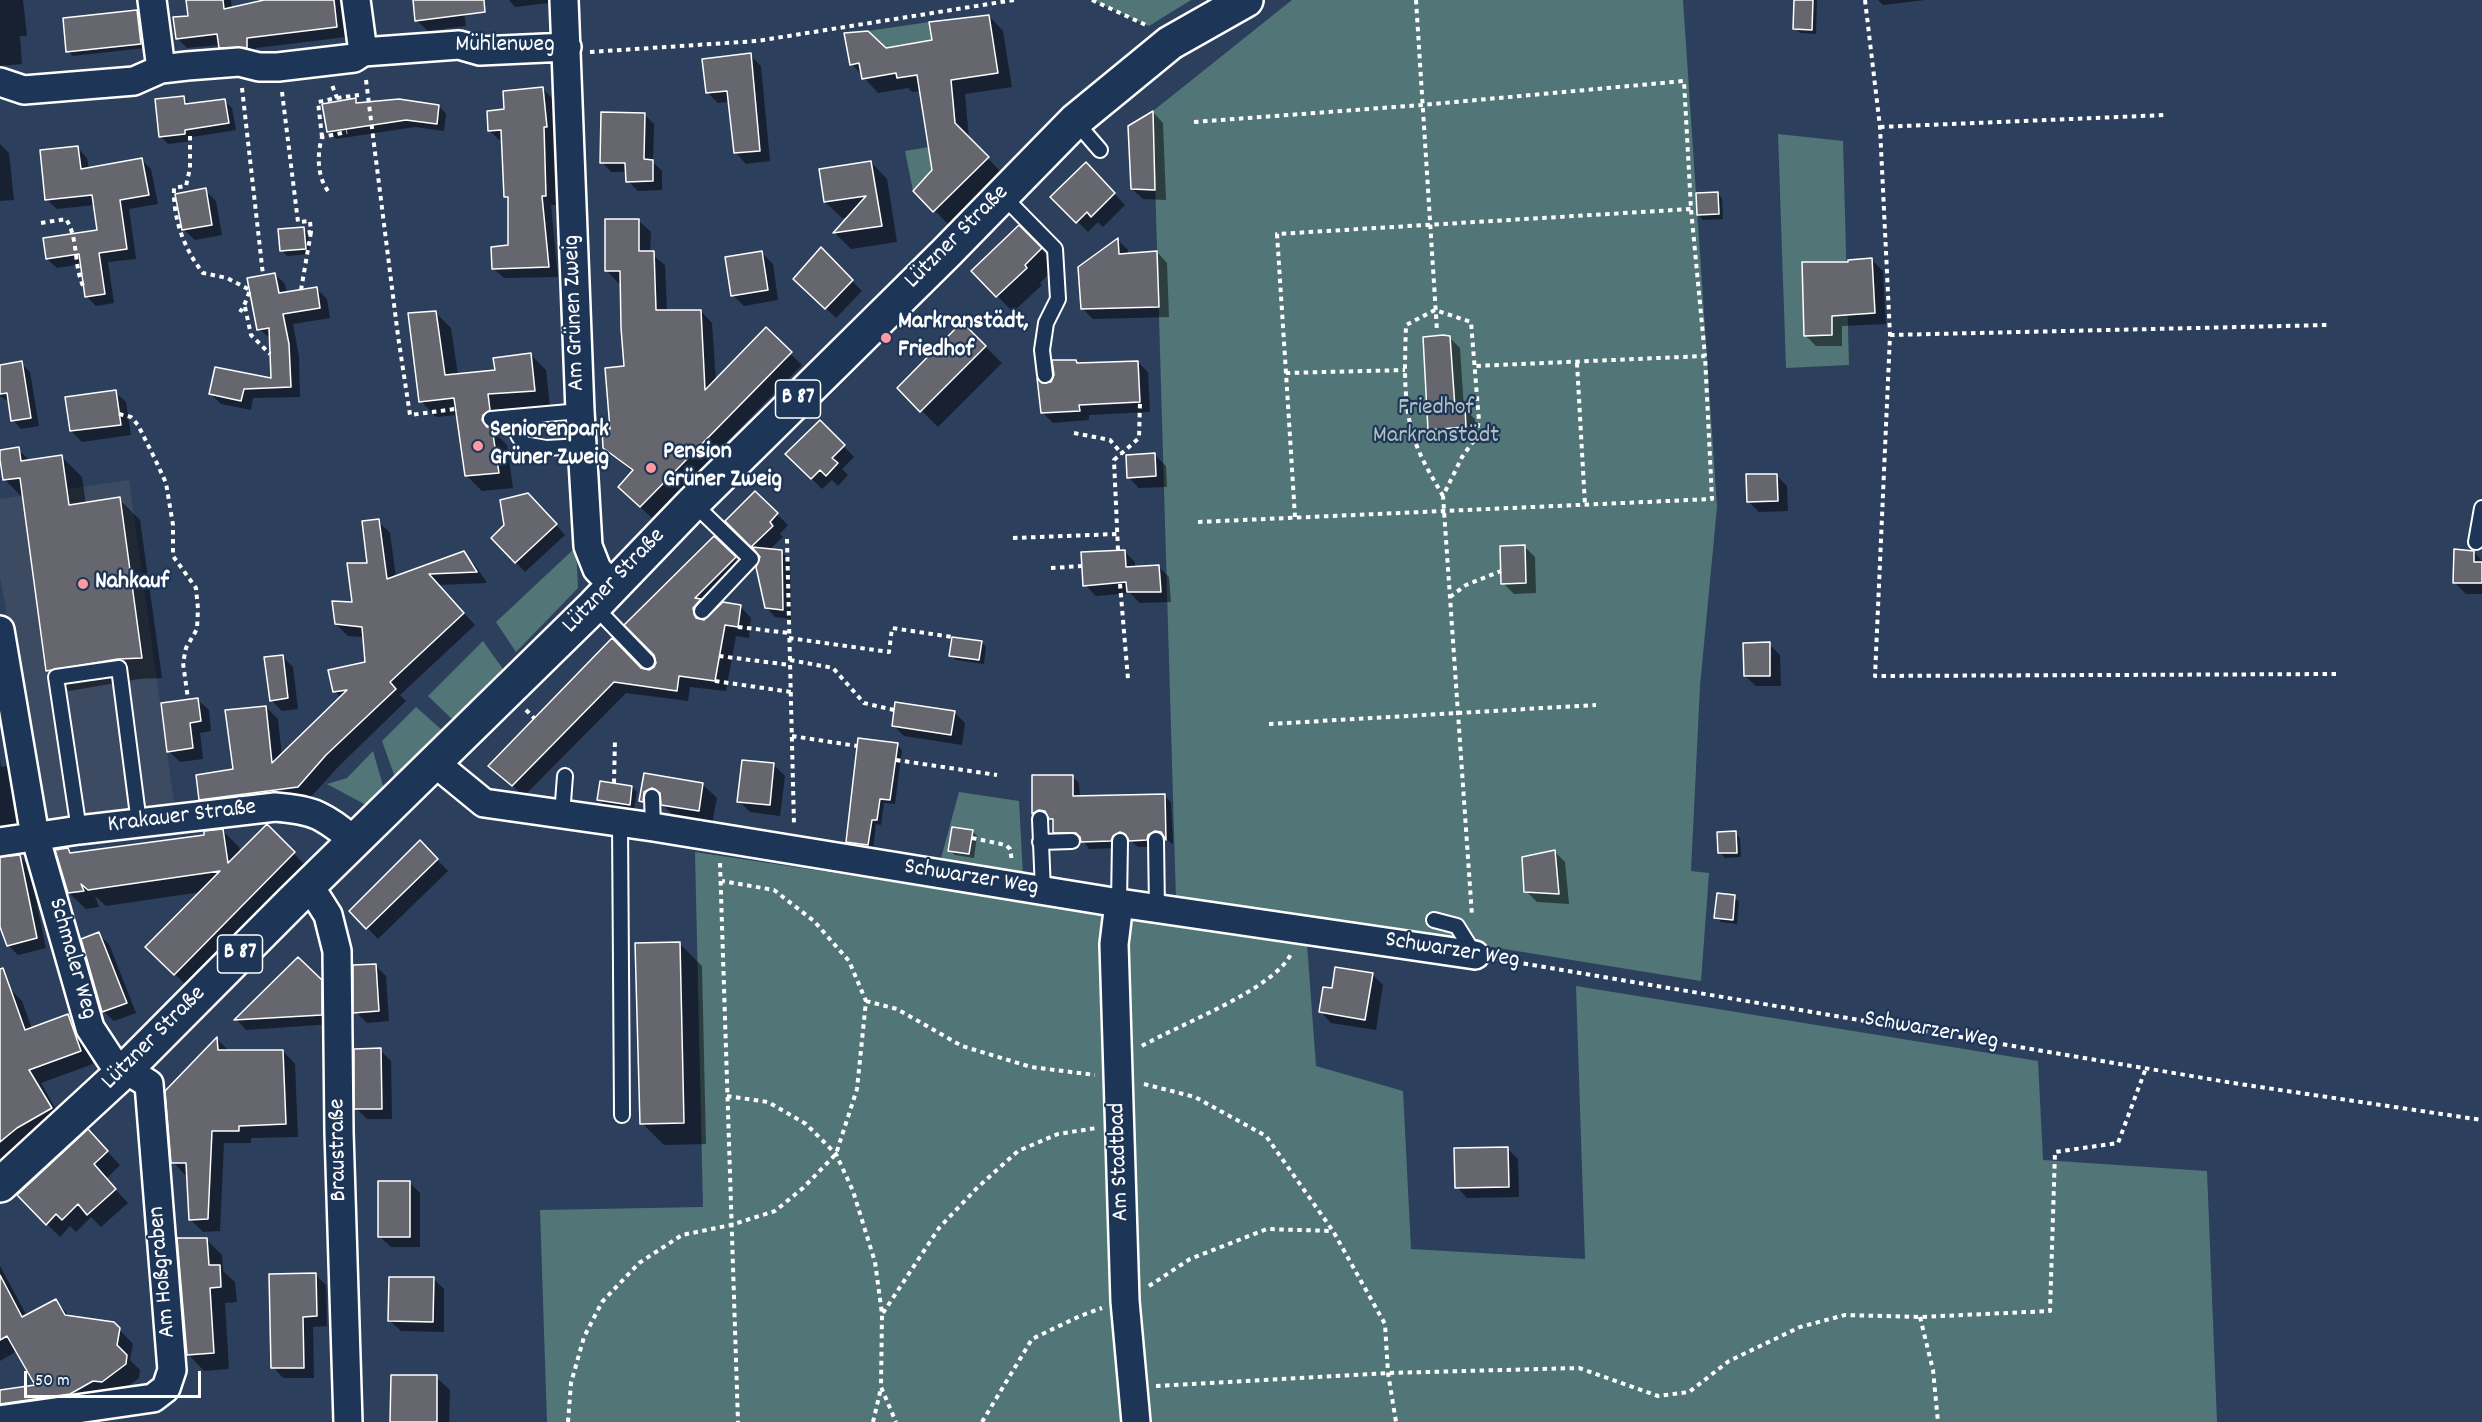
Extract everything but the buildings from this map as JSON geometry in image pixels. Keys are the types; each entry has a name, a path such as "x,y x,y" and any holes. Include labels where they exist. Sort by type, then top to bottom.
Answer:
{"main road":[{"name":"Lützner Straße","path":"0,1185 127,1068 1075,122 1170,44 1246,0"}],"street":[{"path":"152,0 161,69"},
{"path":"356,0 363,52"},
{"name":"Am Grünen Zweig","path":"564,0 580,411 588,546 597,569 603,595"},
{"name":"Mühlenweg","path":"0,81 24,90 134,81 161,69 239,62 259,68 278,67 354,58 363,52 459,45 480,51 566,58"},
{"name":"Schmaler Weg","path":"1,642 35,836 90,1028 111,1060 127,1068"},
{"name":"Schwarzer Weg","path":"434,762 484,803 653,827 1119,903 1475,955"},
{"name":"Krakauer Straße","path":"0,842 79,830 275,807 301,809 323,816 355,841"},
{"name":"Braustraße","path":"309,885 328,915 337,951 339,1132 348,1422"},
{"name":"Am Stadtbad","path":"1119,903 1114,944 1125,1301 1136,1422"},
{"name":"Am Hoßgraben","path":"0,1420 153,1398 166,1388 172,1370 149,1084 127,1068"}],"lane":[{"path":"1075,122 1100,150"},
{"path":"1002,195 1055,249 1058,299 1046,323 1042,350 1045,375"},
{"path":"491,419 580,411"},
{"path":"540,415 522,422 518,435 524,444 546,448 582,446"},
{"path":"693,503 752,559 702,611"},
{"path":"2475,542 2482,508"},
{"path":"603,595 647,661"},
{"path":"79,830 56,677 119,668 140,823"},
{"path":"562,815 565,776"},
{"path":"652,797 653,827"},
{"path":"1040,819 1043,891"},
{"path":"620,823 622,1115"},
{"path":"1156,840 1156,908"},
{"path":"1040,842 1072,841"},
{"path":"1119,903 1120,841"},
{"path":"1434,920 1457,926 1475,955"}],"path":[{"name":"Mühlenweg","path":"566,58 585,53 757,41 1014,0"},
{"path":"1092,0 1149,26 1170,44"},
{"path":"1416,0 1437,331"},
{"path":"1865,0 1880,126 1890,335 1875,676 2336,674"},
{"path":"363,52 410,415 455,409"},
{"path":"326,61 328,76 337,98"},
{"path":"239,62 263,275"},
{"path":"278,67 298,222 310,221 311,232 300,290"},
{"path":"1194,122 1422,105 1684,81 1691,209 1705,357 1712,499 1198,522"},
{"path":"328,191 322,183 317,156 322,137 318,102 359,95"},
{"path":"1880,126 2166,115"},
{"path":"322,137 347,132"},
{"path":"190,136 190,168 186,186 174,188 173,200 180,231 195,263 203,273 227,278 250,290 240,312"},
{"path":"1295,517 1277,234 1691,209"},
{"path":"41,223 66,219 71,227 79,278 84,288"},
{"path":"304,233 311,232"},
{"path":"244,306 251,335 270,354"},
{"path":"1443,496 1462,457 1475,440 1479,421 1471,322 1435,310 1406,325 1405,370 1411,429 1425,463 1443,496 1475,955"},
{"path":"1890,335 2327,325"},
{"path":"1475,366 1705,357"},
{"path":"1576,363 1585,505"},
{"path":"1286,373 1405,370"},
{"path":"1118,550 1114,460 1139,438 1140,402"},
{"path":"119,414 131,417 138,425 159,467 166,483 173,525 173,556 196,588 197,629 186,648 183,663 188,699"},
{"path":"1074,433 1110,440 1122,454"},
{"path":"1012,538 1117,534"},
{"path":"788,540 794,850"},
{"path":"1051,568 1082,566"},
{"path":"1450,597 1466,585 1501,571"},
{"path":"1120,584 1128,679"},
{"path":"738,627 889,652 891,628 952,637"},
{"path":"719,656 833,668 864,703 894,710"},
{"path":"715,681 791,692"},
{"path":"1269,724 1596,705"},
{"path":"792,736 857,746"},
{"path":"614,783 615,739"},
{"path":"896,760 997,775"},
{"path":"718,838 722,881 738,1422"},
{"path":"972,838 1000,843 1010,849 1011,886"},
{"path":"568,1422 571,1383 584,1337 603,1302 639,1263 682,1235 731,1225 775,1211 803,1188 836,1154 857,1089 866,1001 849,961 814,921 774,890 722,881"},
{"path":"1118,1069 1262,984 1285,965 1304,930"},
{"name":"Schwarzer Weg","path":"1475,955 2146,1068 2482,1120"},
{"path":"866,1001 897,1009 962,1046 1031,1067 1118,1069 1195,1097 1266,1136 1333,1231 1385,1324 1388,1374 1396,1422"},
{"path":"1134,1387 1388,1374 1579,1368 1658,1396 1689,1392 1729,1361 1800,1327 1845,1315 1920,1317 2050,1311 2055,1152 2118,1143 2146,1068"},
{"path":"728,1096 768,1102 806,1124 836,1154 853,1191 875,1262 882,1314 881,1387 873,1422"},
{"path":"882,1314 939,1228 977,1188 1018,1151 1058,1134 1120,1124"},
{"path":"1920,1317 1934,1370 1938,1422"},
{"path":"881,1387 896,1422"}],"shaded area":[{"path":"129,480 175,809 44,828 0,576 0,499"}],"green space":[{"path":"1092,0 1191,0 1149,26"},
{"name":"Friedhof Markranstädt","path":"1292,0 1683,0 1717,507 1700,686 1691,871 1709,873 1701,981 1449,940 1176,900 1153,111"},
{"path":"929,22 932,40 882,48 881,43 868,31"},
{"path":"1778,134 1843,141 1849,365 1786,368"},
{"path":"929,147 932,170 913,191 905,151"},
{"path":"576,547 578,588 516,652 496,622"},
{"path":"483,641 503,669 453,720 428,696"},
{"path":"416,707 443,731 396,780 382,741"},
{"path":"373,751 384,789 368,806 327,784 347,778"},
{"path":"959,792 1019,801 1023,875 940,862"},
{"path":"695,852 1307,944 1316,1066 1403,1091 1411,1249 1585,1259 1576,986 2038,1061 2043,1160 2207,1171 2217,1422 547,1422 540,1210 703,1207"}],"place":[{"name":"Markranstädt, Friedhof","path":"886,338"},
{"name":"Seniorenpark Grüner Zweig","path":"478,446"},
{"name":"Pension Grüner Zweig","path":"651,468"},
{"name":"Nahkauf","path":"83,584"}]}
